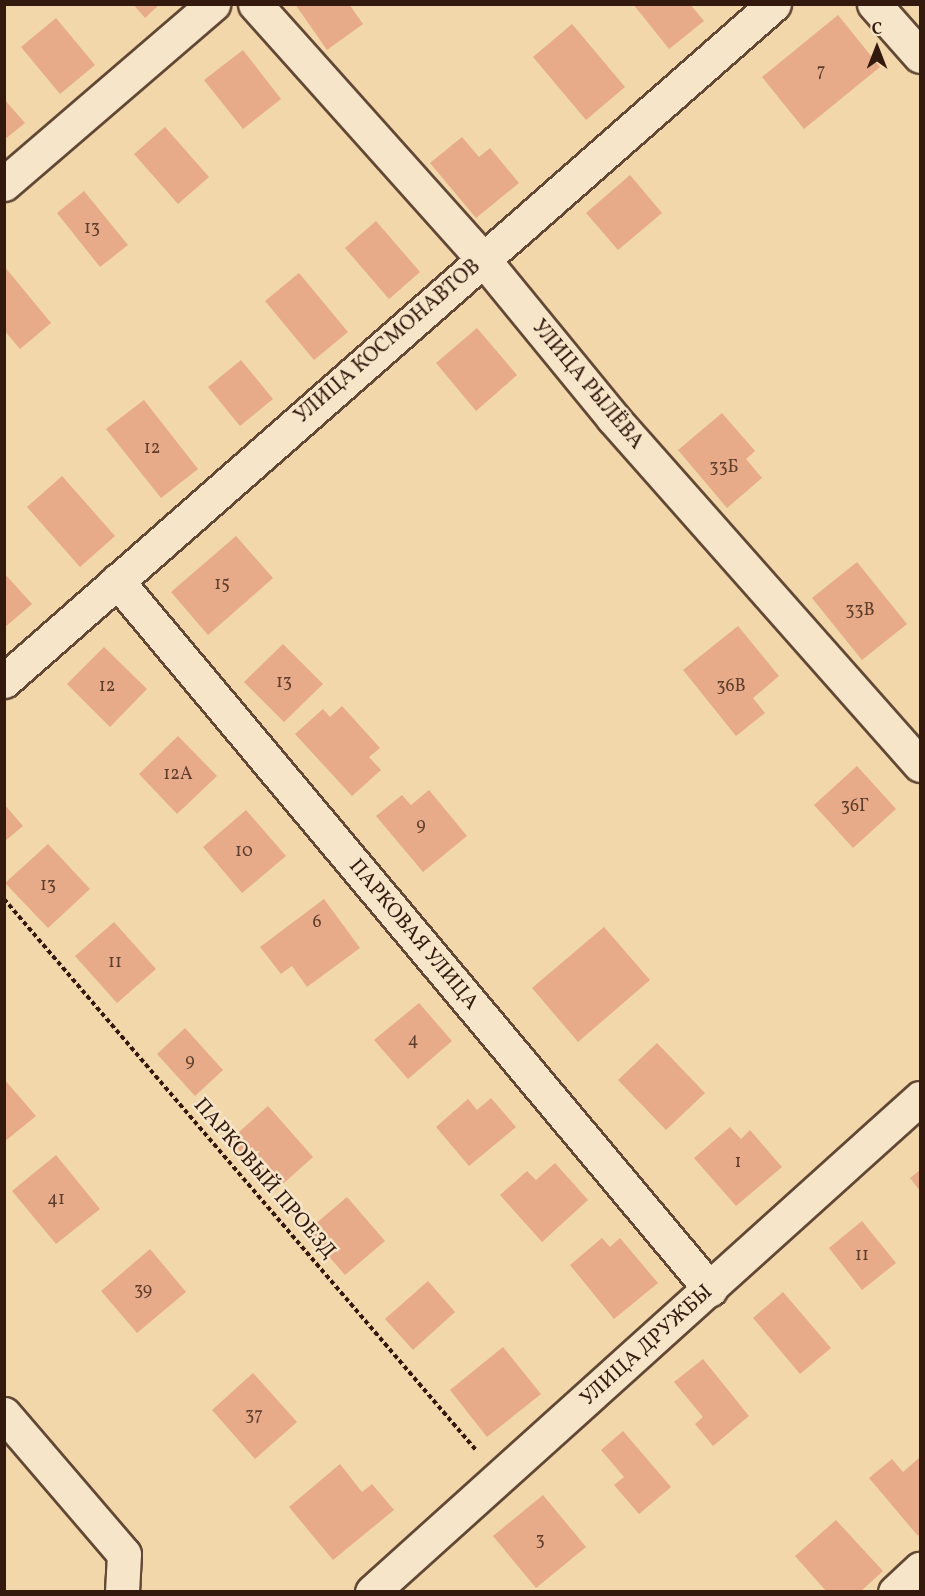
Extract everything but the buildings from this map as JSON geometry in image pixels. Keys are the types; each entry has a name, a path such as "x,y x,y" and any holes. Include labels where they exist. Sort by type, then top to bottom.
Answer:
{"street":[{"path":"4,184 213,4"},
{"name":"УЛИЦА РЫЛЁВА","path":"255,4 483,259 613,418 921,765"},
{"name":"УЛИЦА КОСМОНАВТОВ","path":"4,681 774,4"},
{"path":"874,4 921,56"},
{"name":"ПАРКОВАЯ УЛИЦА","path":"117,581 710,1289"},
{"name":"УЛИЦА ДРУЖБЫ","path":"372,1592 921,1098"},
{"path":"4,1414 124,1554 122,1592"},
{"path":"895,1592 921,1569"}],"path":[{"name":"ПАРКОВЫЙ ПРОЕЗД","path":"4,899 500,1479"}]}
